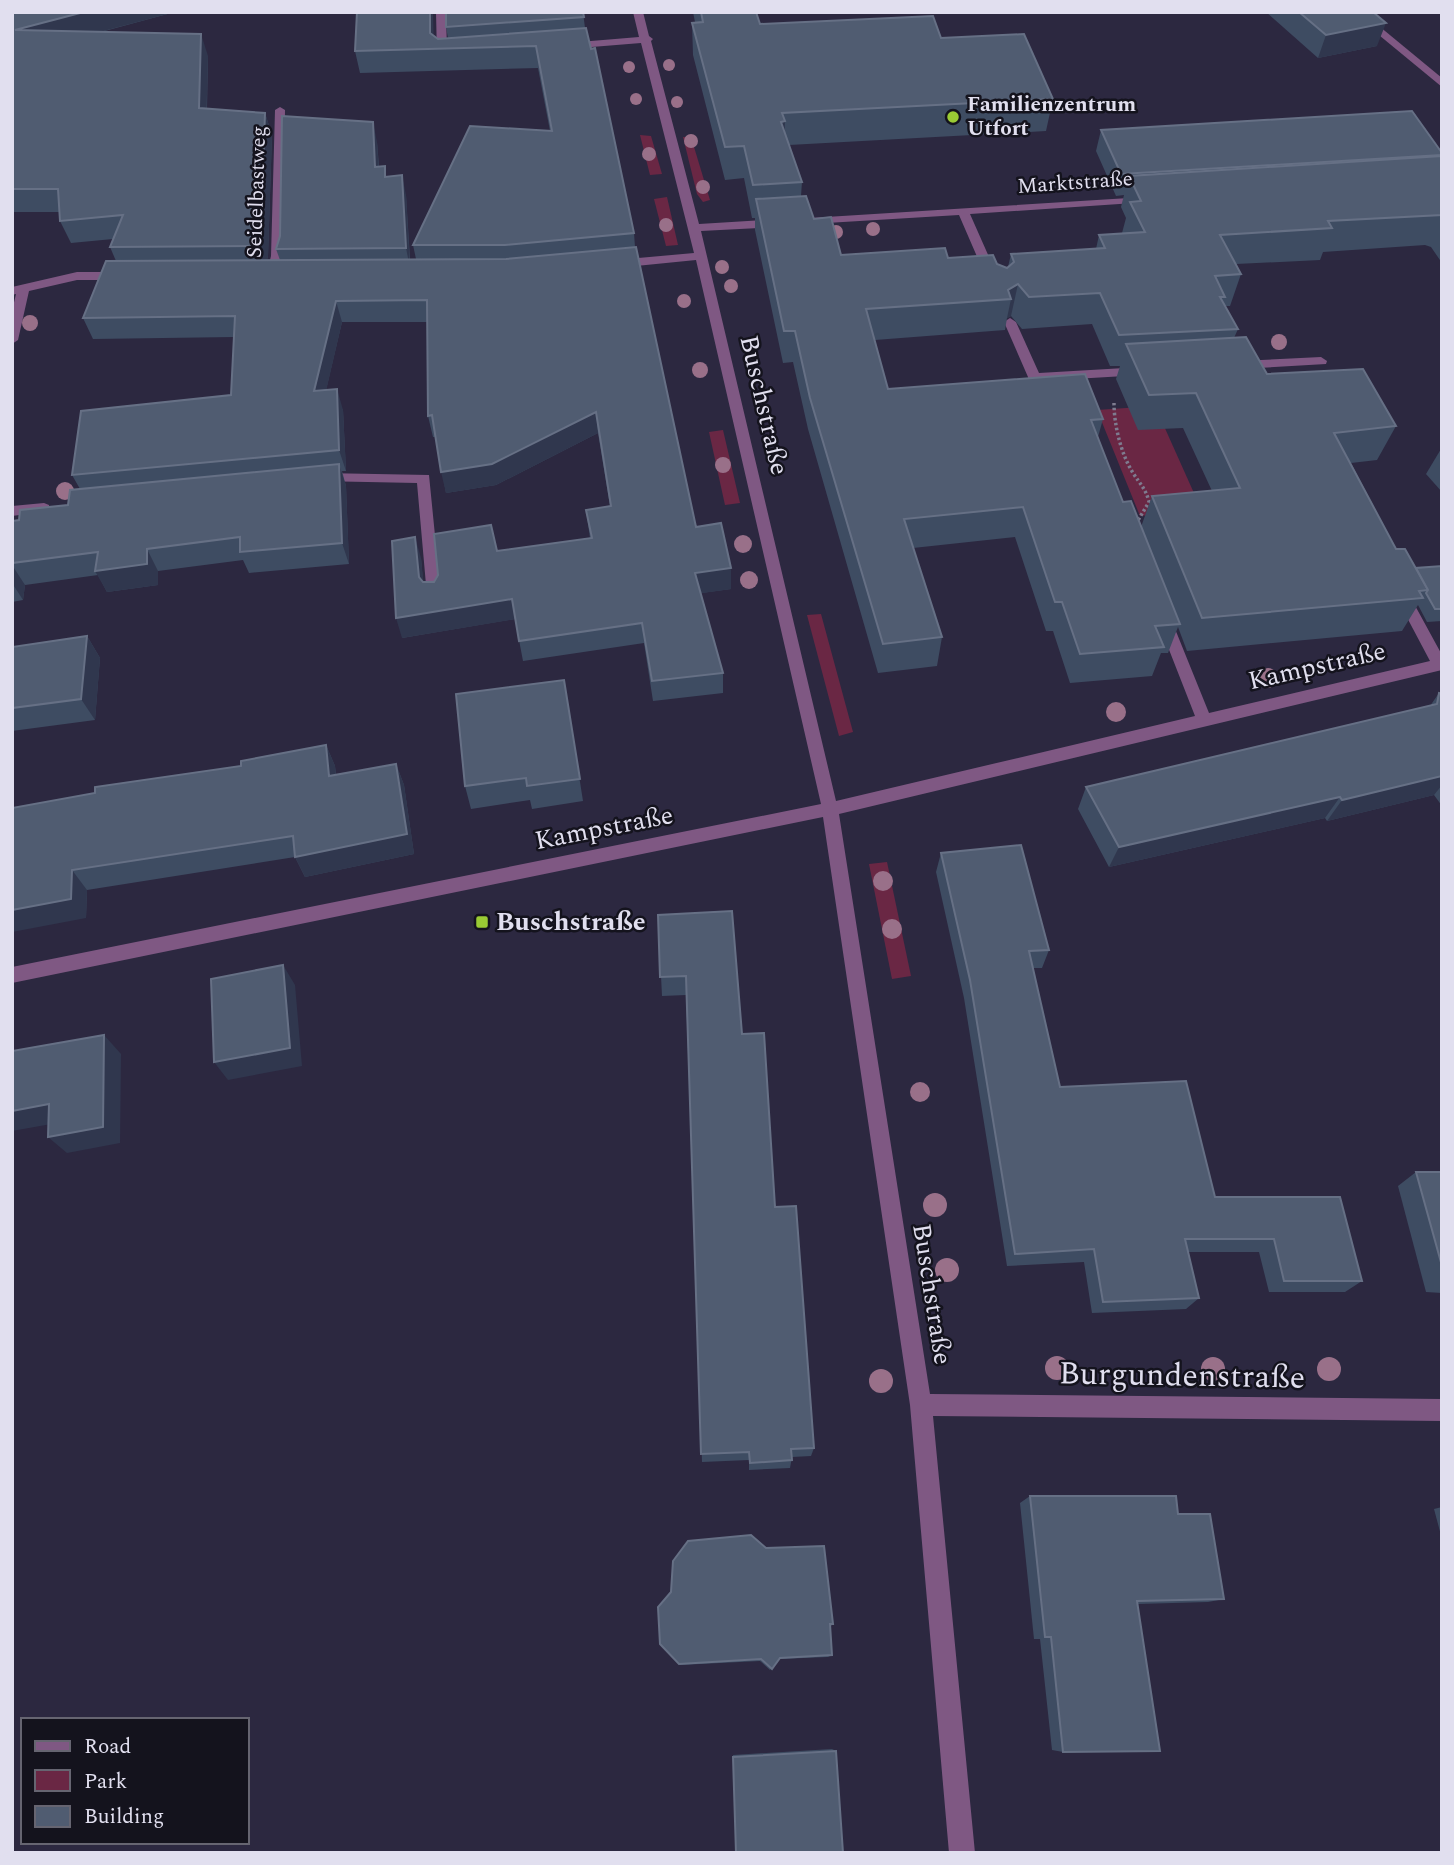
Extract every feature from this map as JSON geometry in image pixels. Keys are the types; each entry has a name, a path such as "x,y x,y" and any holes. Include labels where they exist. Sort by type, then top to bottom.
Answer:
{"street":[{"path":"441,12 442,55 456,54"},
{"name":"Buschstraße","path":"638,12 648,39 694,228 830,809 921,1405 962,1853"},
{"path":"1356,12 1442,84"},
{"path":"552,48 648,39"},
{"name":"Seidelbastweg","path":"272,276 277,256 279,110"},
{"name":"Marktstraße","path":"802,221 1155,199"},
{"path":"963,211 999,293"},
{"path":"694,228 788,222"},
{"path":"604,265 700,257"},
{"path":"12,340 18,290 77,276 133,276"},
{"path":"258,276 285,276"},
{"path":"1010,322 1034,377 1033,393 1023,396"},
{"path":"1228,366 1321,361"},
{"path":"1034,377 1162,370"},
{"path":"312,479 424,478 433,596"},
{"path":"12,511 53,507"},
{"path":"1392,577 1440,664"},
{"path":"1159,605 1204,720"},
{"name":"Kampstraße","path":"12,975 830,809 1440,664"},
{"name":"Burgundenstraße","path":"921,1405 1442,1410"}],"path":[{"path":"1096,373 1116,407 1114,421 1132,471 1146,489 1149,502 1131,532"}],"green space":[{"path":"640,135 651,136 662,174 650,175"},
{"path":"683,137 691,137 710,200 703,202 697,194"},
{"path":"667,197 678,245 666,246 654,199"},
{"path":"1155,406 1202,511 1140,516 1097,410"},
{"path":"723,430 740,503 725,505 709,432"},
{"path":"821,614 853,732 839,736 807,615"},
{"path":"887,862 911,976 892,979 869,864"}],"building":[{"path":"12,12 84,12 15,30 201,34 199,108 265,113 261,233 258,246 110,247 123,215 60,221 58,189 12,189"},
{"path":"357,12 430,12 430,33 438,39 586,28 591,49 595,48 634,233 505,245 413,245 470,126 552,131 536,46 355,51"},
{"path":"446,12 583,12 584,17 446,27"},
{"path":"701,12 756,12 760,24 933,16 941,38 1024,34 1053,99 782,113 785,121 781,122 802,182 753,185 744,146 725,147 692,23 703,22"},
{"path":"1299,12 1373,12 1386,23 1326,35"},
{"path":"1412,111 1442,155 1121,174 1101,130"},
{"path":"282,116 373,122 375,167 385,166 385,177 402,175 406,248 276,249 280,236"},
{"path":"1442,156 1442,215 1328,221 1332,228 1220,235 1241,274 1215,276 1225,297 1220,297 1238,329 1119,335 1100,293 1029,297 1018,284 1008,290 1011,299 866,309 888,389 1085,374 1103,419 1091,420 1123,502 1131,501 1180,624 1155,626 1164,647 1080,654 1062,602 1055,602 1023,507 904,519 942,637 883,644 810,398 795,331 784,331 756,199 806,196 814,219 831,217 841,255 945,248 948,258 993,255 997,264 1007,268 1014,262 1011,254 1105,248 1099,235 1145,232 1130,202 1141,201 1129,176"},
{"path":"636,247 696,527 721,523 731,568 695,573 723,673 652,681 642,623 519,641 512,599 396,618 392,541 415,537 419,577 423,582 434,582 438,575 434,534 491,525 497,551 592,538 586,510 611,506 596,412 492,464 441,472 432,415 428,416 427,300 336,301 314,391 337,389 339,450 72,475 81,411 231,395 235,316 83,318 106,261 506,259"},
{"path":"1246,337 1267,374 1363,369 1396,426 1334,433 1396,549 1405,549 1428,590 1419,591 1423,598 1202,618 1152,496 1240,488 1196,393 1149,395 1126,344"},
{"path":"339,464 342,543 240,552 240,537 147,549 147,564 95,571 98,552 12,563 12,521 19,520 20,510 68,505 70,490"},
{"path":"1442,566 1442,609 1435,609 1416,568"},
{"path":"87,636 81,699 12,708 12,647"},
{"path":"564,680 580,779 527,786 526,778 465,786 456,694"},
{"path":"1439,693 1442,694 1442,776 1119,847 1086,787 1437,704"},
{"path":"326,745 329,776 396,764 407,834 295,857 293,836 72,870 71,899 12,910 12,808 95,793 95,787 241,766 241,761"},
{"path":"1021,845 1049,950 1029,951 1060,1087 1186,1081 1215,1197 1340,1197 1362,1281 1284,1281 1274,1239 1185,1239 1199,1298 1103,1302 1094,1249 1015,1254 970,980 941,853"},
{"path":"732,911 742,1034 764,1033 775,1207 796,1206 814,1448 791,1449 792,1460 750,1463 749,1452 701,1454 686,976 660,977 658,915"},
{"path":"283,965 290,1048 214,1062 211,979"},
{"path":"104,1035 103,1127 48,1137 49,1104 12,1111 12,1051"},
{"path":"1416,1172 1442,1172 1442,1266"},
{"path":"1030,1496 1176,1496 1178,1514 1210,1514 1224,1599 1137,1601 1160,1751 1063,1752 1051,1637 1045,1637"},
{"path":"751,1535 766,1548 824,1546 833,1624 830,1624 832,1655 780,1658 772,1669 761,1659 679,1664 660,1644 658,1607 671,1592 673,1561 688,1541"},
{"path":"836,1751 843,1853 736,1853 733,1757"}],"place":[{"name":"Familienzentrum Utfort","path":"953,117"},
{"name":"Buschstraße","path":"482,922"}]}
